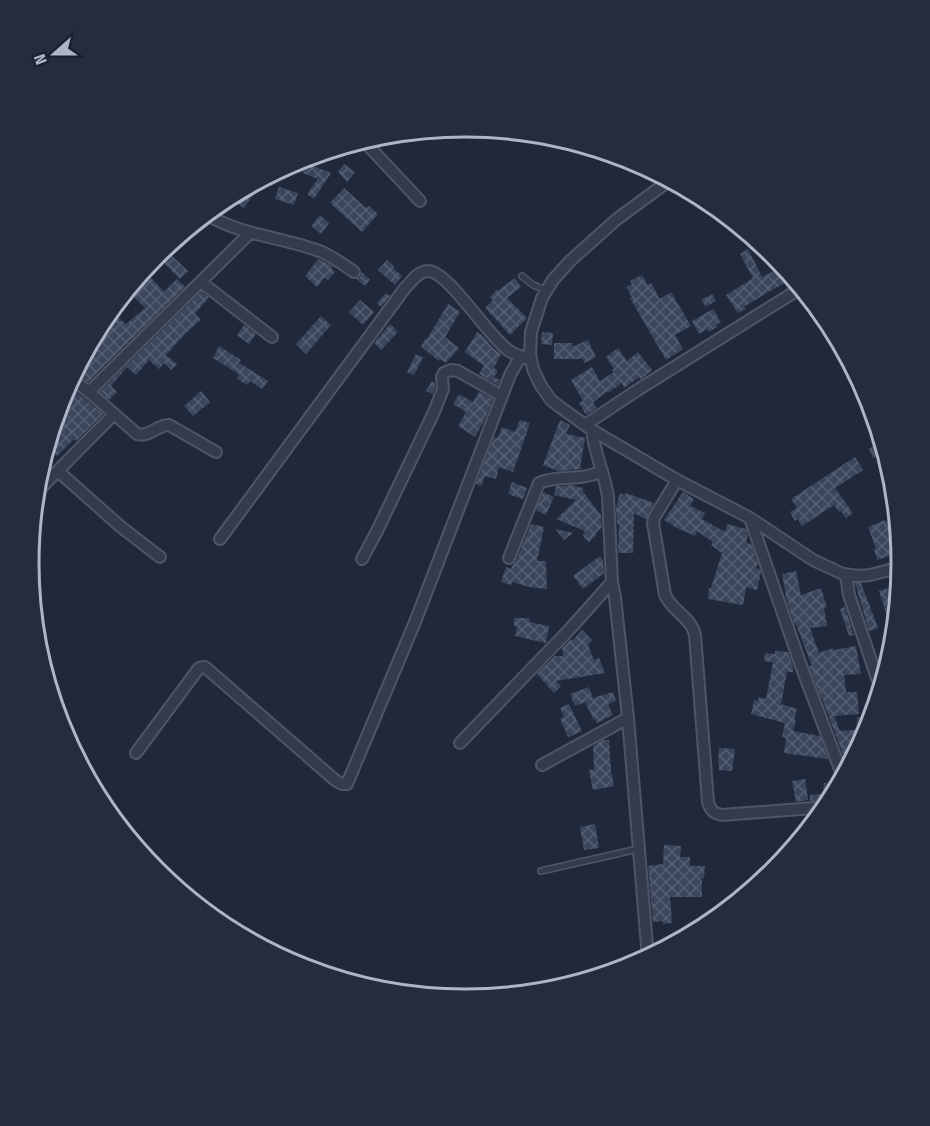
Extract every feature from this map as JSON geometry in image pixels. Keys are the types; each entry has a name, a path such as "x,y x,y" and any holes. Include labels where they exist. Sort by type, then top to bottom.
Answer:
{"street":[{"path":"370,148 420,201"},
{"path":"136,753 199,668 205,668 334,780 346,784 415,622 510,375 526,358 531,332 546,290 570,261 617,219 662,186"},
{"path":"215,219 233,228 321,252 354,272"},
{"path":"89,392 250,233"},
{"path":"220,539 405,288 420,273 430,272 441,277 506,350 526,358 551,400 589,427 677,480 750,518 813,560 846,574 859,576 891,570"},
{"path":"201,282 272,337"},
{"path":"589,427 636,391 794,293"},
{"path":"362,559 435,412 443,389 444,373 451,370 458,371 502,396"},
{"path":"79,384 136,434 145,435 169,425 216,452"},
{"path":"46,483 114,414"},
{"path":"589,427 607,491 612,582 628,718 647,948"},
{"path":"509,558 538,483 546,480 586,477 602,471"},
{"path":"59,472 121,527 160,557"},
{"path":"677,480 653,523 664,595 674,609 690,622 695,635 707,790 711,810 722,815 813,808"},
{"path":"750,518 800,663 839,766"},
{"path":"846,574 849,595 875,675"},
{"path":"460,743 612,582"},
{"path":"542,765 628,718"}],"lane":[{"path":"522,276 533,285 546,290"},
{"path":"541,871 639,849"}],"building":[{"path":"344,164 355,172 347,182 338,172"},
{"path":"312,165 331,173 314,199 307,194 318,179 303,173 304,168"},
{"path":"279,187 298,193 294,205 275,199"},
{"path":"344,188 366,208 369,206 378,214 362,232 330,203"},
{"path":"255,192 244,208 237,203"},
{"path":"320,215 329,223 321,234 311,226"},
{"path":"748,249 762,277 774,271 786,283 744,307 746,309 738,313 726,295 753,278 740,254"},
{"path":"176,250 172,256 188,271 180,279 164,263"},
{"path":"318,259 333,266 331,268 335,272 328,280 325,277 317,287 305,276"},
{"path":"387,260 402,276 395,285 378,270"},
{"path":"362,272 370,280 365,286 356,279"},
{"path":"642,275 648,285 651,283 660,299 671,292 691,326 675,335 683,349 666,360 626,287 632,284 630,281"},
{"path":"150,277 164,292 177,279 185,287 88,382 82,377 117,317 126,324 145,308 133,296"},
{"path":"515,278 521,287 507,298 527,318 510,335 485,308 493,300 490,297 498,289"},
{"path":"201,292 209,297 195,314 201,320 166,355 177,364 171,370 164,363 159,369 149,360 136,375 127,367 111,386 117,392 109,400 100,392"},
{"path":"386,293 390,296 381,307 377,303"},
{"path":"712,294 716,301 706,307 701,300"},
{"path":"360,300 374,312 363,325 349,312"},
{"path":"448,304 460,312 445,337 459,348 446,363 440,359 439,361 421,347"},
{"path":"713,309 721,322 709,332 707,329 699,334 692,321"},
{"path":"321,316 331,325 306,354 296,344"},
{"path":"390,324 398,332 381,350 374,343"},
{"path":"244,325 256,334 249,344 237,335"},
{"path":"477,332 501,354 494,368 498,371 494,377 500,380 498,385 479,374 484,366 465,352"},
{"path":"542,332 553,333 552,345 541,344"},
{"path":"588,340 596,357 584,363 583,359 554,359 554,343 572,343 572,347"},
{"path":"219,346 241,360 239,363 268,381 262,389 250,381 247,385 237,379 239,374 213,358"},
{"path":"618,348 627,361 638,352 652,370 624,388 622,383 608,391 593,402 597,408 586,415 579,403 583,401 571,380 592,367 600,381 614,372 606,357"},
{"path":"416,354 423,357 414,375 407,372"},
{"path":"432,381 435,383 433,394 426,391"},
{"path":"75,391 103,414 57,456 54,453"},
{"path":"201,391 210,402 193,416 184,406"},
{"path":"479,392 493,399 475,437 458,426 466,412 453,404 459,394 473,402"},
{"path":"520,420 530,423 513,472 499,467 496,479 485,476 481,486 476,484 494,437 498,438 502,427 515,432"},
{"path":"560,420 570,425 566,434 585,438 581,469 558,471 543,465"},
{"path":"874,446 877,456 873,458 869,449"},
{"path":"855,457 863,470 835,488 853,513 846,518 834,505 802,526 798,519 795,521 790,512 797,508 791,499"},
{"path":"512,482 527,488 523,499 508,494"},
{"path":"575,485 583,488 583,492 601,515 602,527 589,542 583,536 585,531 556,519 576,500 554,495 556,486"},
{"path":"543,492 554,497 546,515 536,510"},
{"path":"683,492 694,499 690,506 705,513 702,519 725,532 727,524 746,529 748,535 746,543 751,544 758,563 756,568 761,572 757,590 746,587 743,605 708,599 709,588 711,588 722,553 711,545 713,542 697,531 695,536 664,520"},
{"path":"620,493 654,503 646,519 634,513 633,553 618,553 619,524 616,509"},
{"path":"885,520 889,521 891,555 877,560 874,549 876,549 868,527"},
{"path":"531,524 544,527 537,561 546,561 547,589 501,582 506,567 511,569 516,561"},
{"path":"555,529 573,533 564,540"},
{"path":"600,556 604,573 583,589 573,576"},
{"path":"796,571 801,595 821,588 827,607 824,608 827,626 810,628 819,653 833,648 834,650 856,646 861,674 844,675 846,692 857,692 859,714 834,716 840,731 857,730 857,717 862,717 859,726 844,757 809,666 812,666 795,622 795,626 785,595 782,574"},
{"path":"855,583 861,583 878,628 869,631"},
{"path":"887,588 890,590 887,617 879,591"},
{"path":"845,607 854,635 849,636 840,609"},
{"path":"514,618 530,618 529,622 549,626 546,643 515,636 517,626 514,626"},
{"path":"582,630 592,640 588,645 594,660 599,658 605,673 556,681 561,686 554,693 537,674 555,656 563,656 562,648"},
{"path":"775,651 788,652 793,666 793,672 787,672 781,704 797,709 793,731 820,736 828,759 784,753 786,738 782,737 785,723 751,714 754,700 758,701 759,697 766,699 773,662 764,661 765,653 775,654"},
{"path":"589,687 593,698 613,692 616,701 608,704 613,715 597,723 585,702 575,706 570,694"},
{"path":"569,704 582,731 568,737 560,719 564,717 560,708"},
{"path":"603,740 609,740 614,786 593,790 589,770 594,769 593,746"},
{"path":"719,748 735,749 732,771 719,770"},
{"path":"805,779 808,800 796,802 792,781"},
{"path":"824,783 829,783 823,794"},
{"path":"823,794 819,801 810,801 810,795"},
{"path":"595,824 599,848 584,850 580,827"},
{"path":"664,845 681,846 680,857 690,857 690,866 705,866 704,878 702,878 702,897 670,897 672,923 663,924 663,921 653,922 648,866 663,864"}]}
